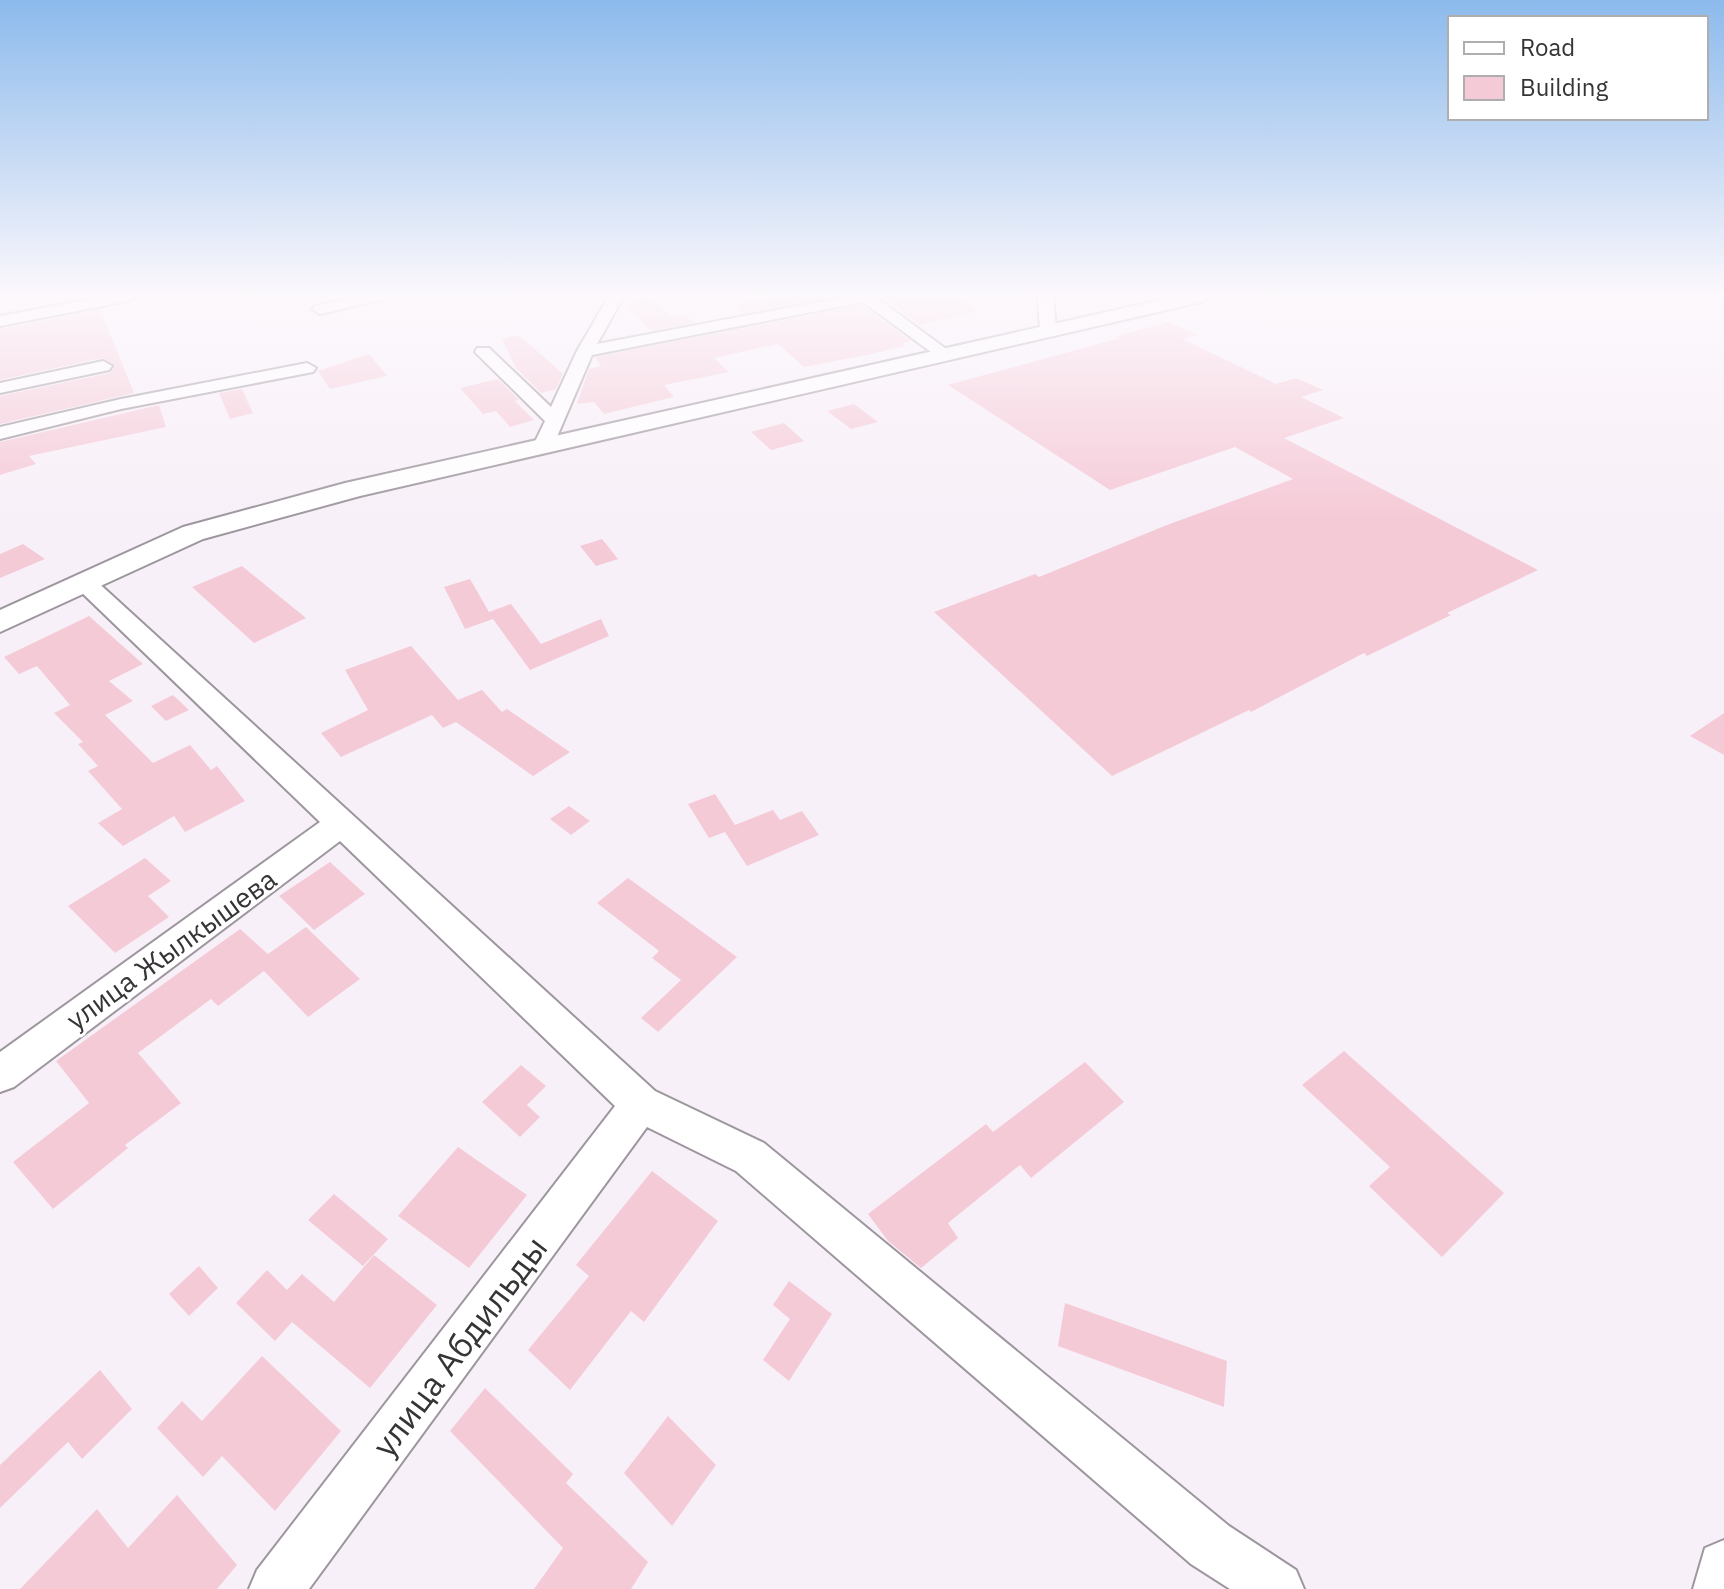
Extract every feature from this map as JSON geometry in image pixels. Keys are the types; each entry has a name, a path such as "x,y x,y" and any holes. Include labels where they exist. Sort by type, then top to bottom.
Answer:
{"street":[{"path":"0,388 84,370"},
{"path":"0,433 121,404 296,370"},
{"path":"502,370 555,421"},
{"path":"543,446 577,370"},
{"path":"0,622 193,533 354,489 874,370"},
{"path":"85,583 641,1104 750,1157 1210,1545 1277,1589"},
{"name":"улица Жылкышева","path":"0,1074 342,823"},
{"name":"улица Абдильды","path":"276,1589 641,1104"},
{"path":"1720,1589 1724,1567"}],"building":[{"path":"0,370 46,370 0,380"},
{"path":"112,370 125,370 134,393 0,424 0,396"},
{"path":"382,370 387,376 330,389 318,371"},
{"path":"518,370 559,370 563,374 556,389 541,393"},
{"path":"589,370 729,372 664,385 674,397 604,414 594,402 577,404"},
{"path":"1002,370 1247,370 1276,384 1296,378 1323,390 1301,397 1344,418 1284,438 1538,570 1447,613 1451,615 1367,656 1364,653 1251,712 1249,710 1112,776 934,612 1035,574 1039,577 1167,525 1293,479 1235,447 1110,490 948,385"},
{"path":"498,379 534,420 510,427 496,411 483,414 460,388"},
{"path":"242,389 253,413 230,419 219,393"},
{"path":"854,404 878,422 851,429 827,411"},
{"path":"159,405 166,427 29,456 36,464 0,475 0,442"},
{"path":"784,423 804,441 771,450 751,432"},
{"path":"602,539 618,559 596,566 580,546"},
{"path":"23,544 45,559 0,578 0,554"},
{"path":"242,566 306,618 254,643 192,587"},
{"path":"470,579 489,612 511,604 541,644 601,619 609,636 530,670 493,619 465,629 444,587"},
{"path":"89,616 143,664 109,681 133,701 105,715 153,763 190,745 211,770 217,766 245,801 185,832 174,816 123,846 98,823 122,809 88,771 98,766 78,744 83,742 54,713 70,705 37,666 19,674 4,657"},
{"path":"411,646 458,700 482,690 502,712 507,709 570,752 533,776 456,722 443,728 432,715 341,757 321,733 368,710 345,670"},
{"path":"173,695 189,710 166,721 151,706"},
{"path":"1724,713 1724,755 1690,736"},
{"path":"715,794 735,825 773,810 780,820 802,811 819,835 747,866 725,832 709,838 688,804"},
{"path":"569,806 590,821 571,835 550,819"},
{"path":"145,858 171,881 148,896 169,917 115,953 68,906"},
{"path":"330,862 365,894 314,930 279,896"},
{"path":"628,878 737,957 658,1032 641,1018 681,980 652,958 659,951 597,903"},
{"path":"306,927 360,979 308,1017 264,971 218,1006 211,999 138,1053 181,1103 125,1145 128,1148 53,1209 13,1162 89,1103 56,1061 240,929 268,954"},
{"path":"1344,1051 1504,1193 1442,1257 1369,1186 1390,1167 1302,1085"},
{"path":"1085,1062 1124,1102 1031,1178 1020,1165 948,1223 958,1238 921,1268 888,1241 868,1214 986,1124 993,1132"},
{"path":"521,1065 546,1086 527,1105 540,1117 520,1137 482,1102"},
{"path":"458,1147 527,1195 469,1268 398,1216"},
{"path":"652,1171 718,1221 644,1322 631,1311 570,1390 528,1350 589,1276 576,1265"},
{"path":"334,1194 388,1239 363,1266 308,1220"},
{"path":"374,1255 437,1305 370,1388 292,1322 275,1341 236,1303 267,1270 287,1290 302,1274 334,1302"},
{"path":"199,1266 218,1288 189,1316 169,1294"},
{"path":"789,1281 832,1314 789,1381 763,1360 790,1319 773,1305"},
{"path":"1065,1303 1227,1361 1224,1407 1058,1346"},
{"path":"262,1356 341,1431 275,1511 222,1456 203,1477 157,1428 182,1401 202,1421"},
{"path":"100,1370 132,1409 82,1459 68,1442 0,1508 0,1465"},
{"path":"485,1388 573,1474 566,1483 648,1562 631,1589 534,1589 563,1548 450,1431"},
{"path":"668,1416 716,1465 672,1526 624,1473"},
{"path":"177,1495 237,1565 217,1589 20,1589 97,1509 128,1548"}]}
